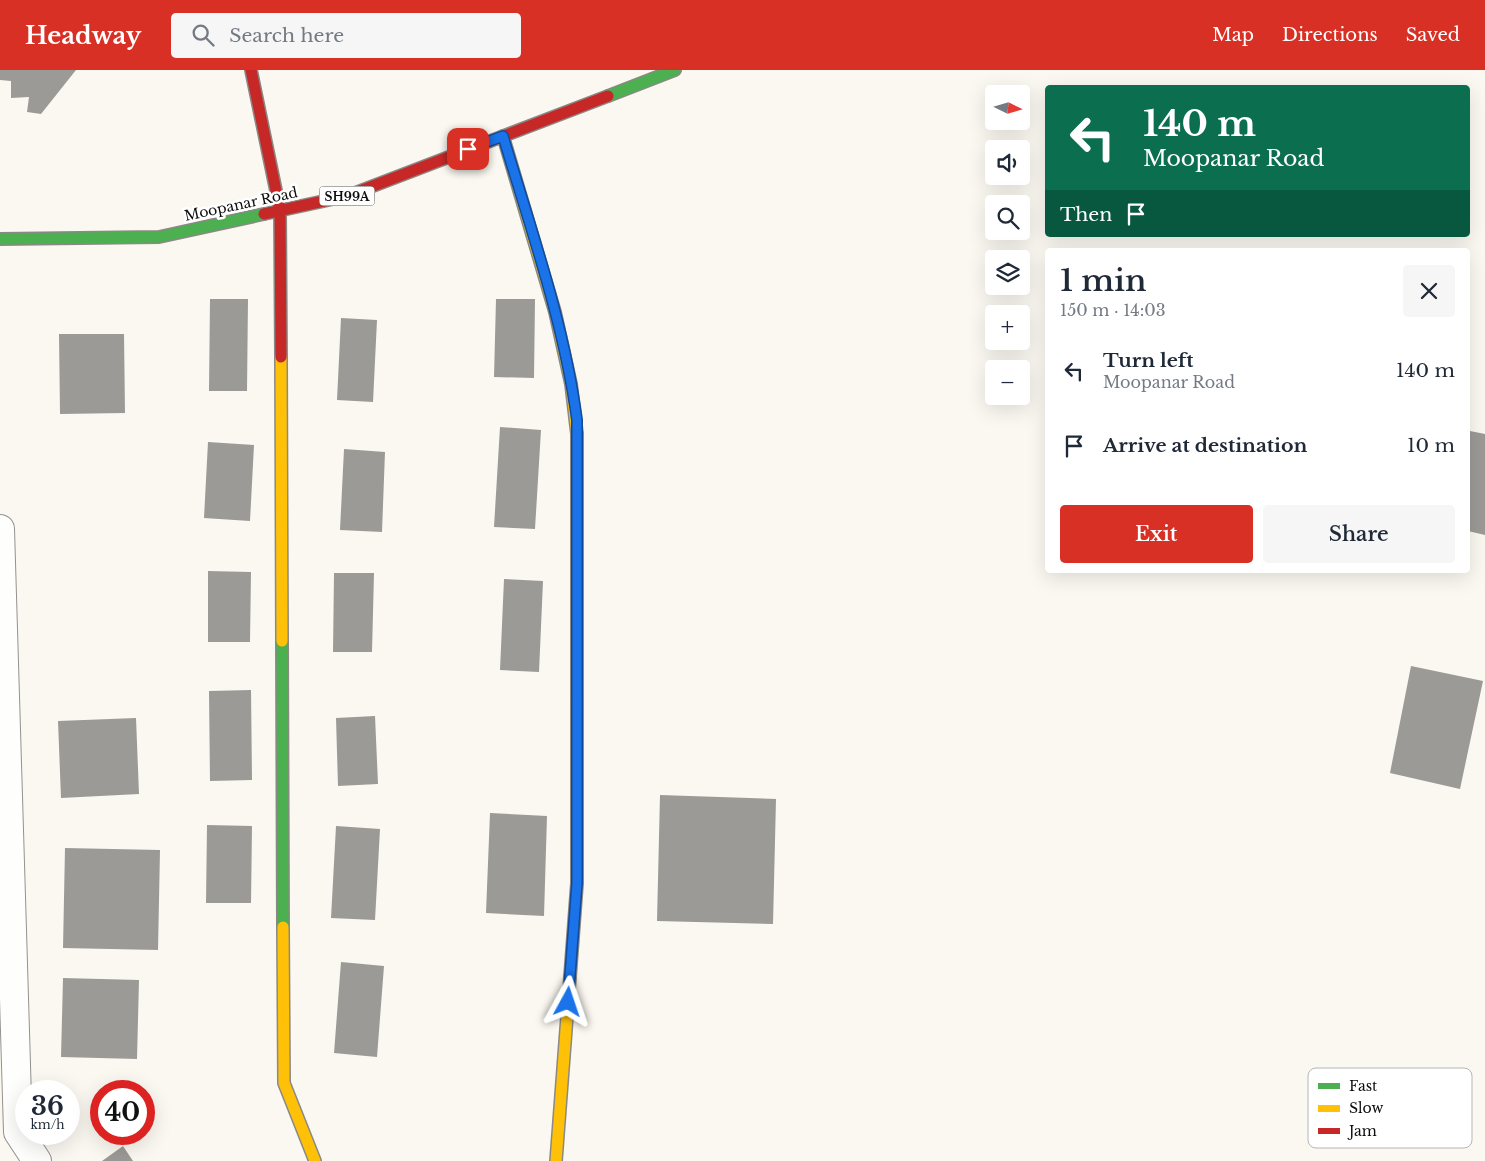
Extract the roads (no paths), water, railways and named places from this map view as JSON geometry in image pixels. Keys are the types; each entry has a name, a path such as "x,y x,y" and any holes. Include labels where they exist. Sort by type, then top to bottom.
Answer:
{"street":[{"path":"250,70 280,210 284,1083 315,1161"},
{"name":"Moopanar Road","path":"0,239 159,237 347,196 675,70"},
{"path":"503,136 559,327 572,382 577,420 577,883 556,1161"},
{"path":"0,529 18,1132 37,1161"}]}
